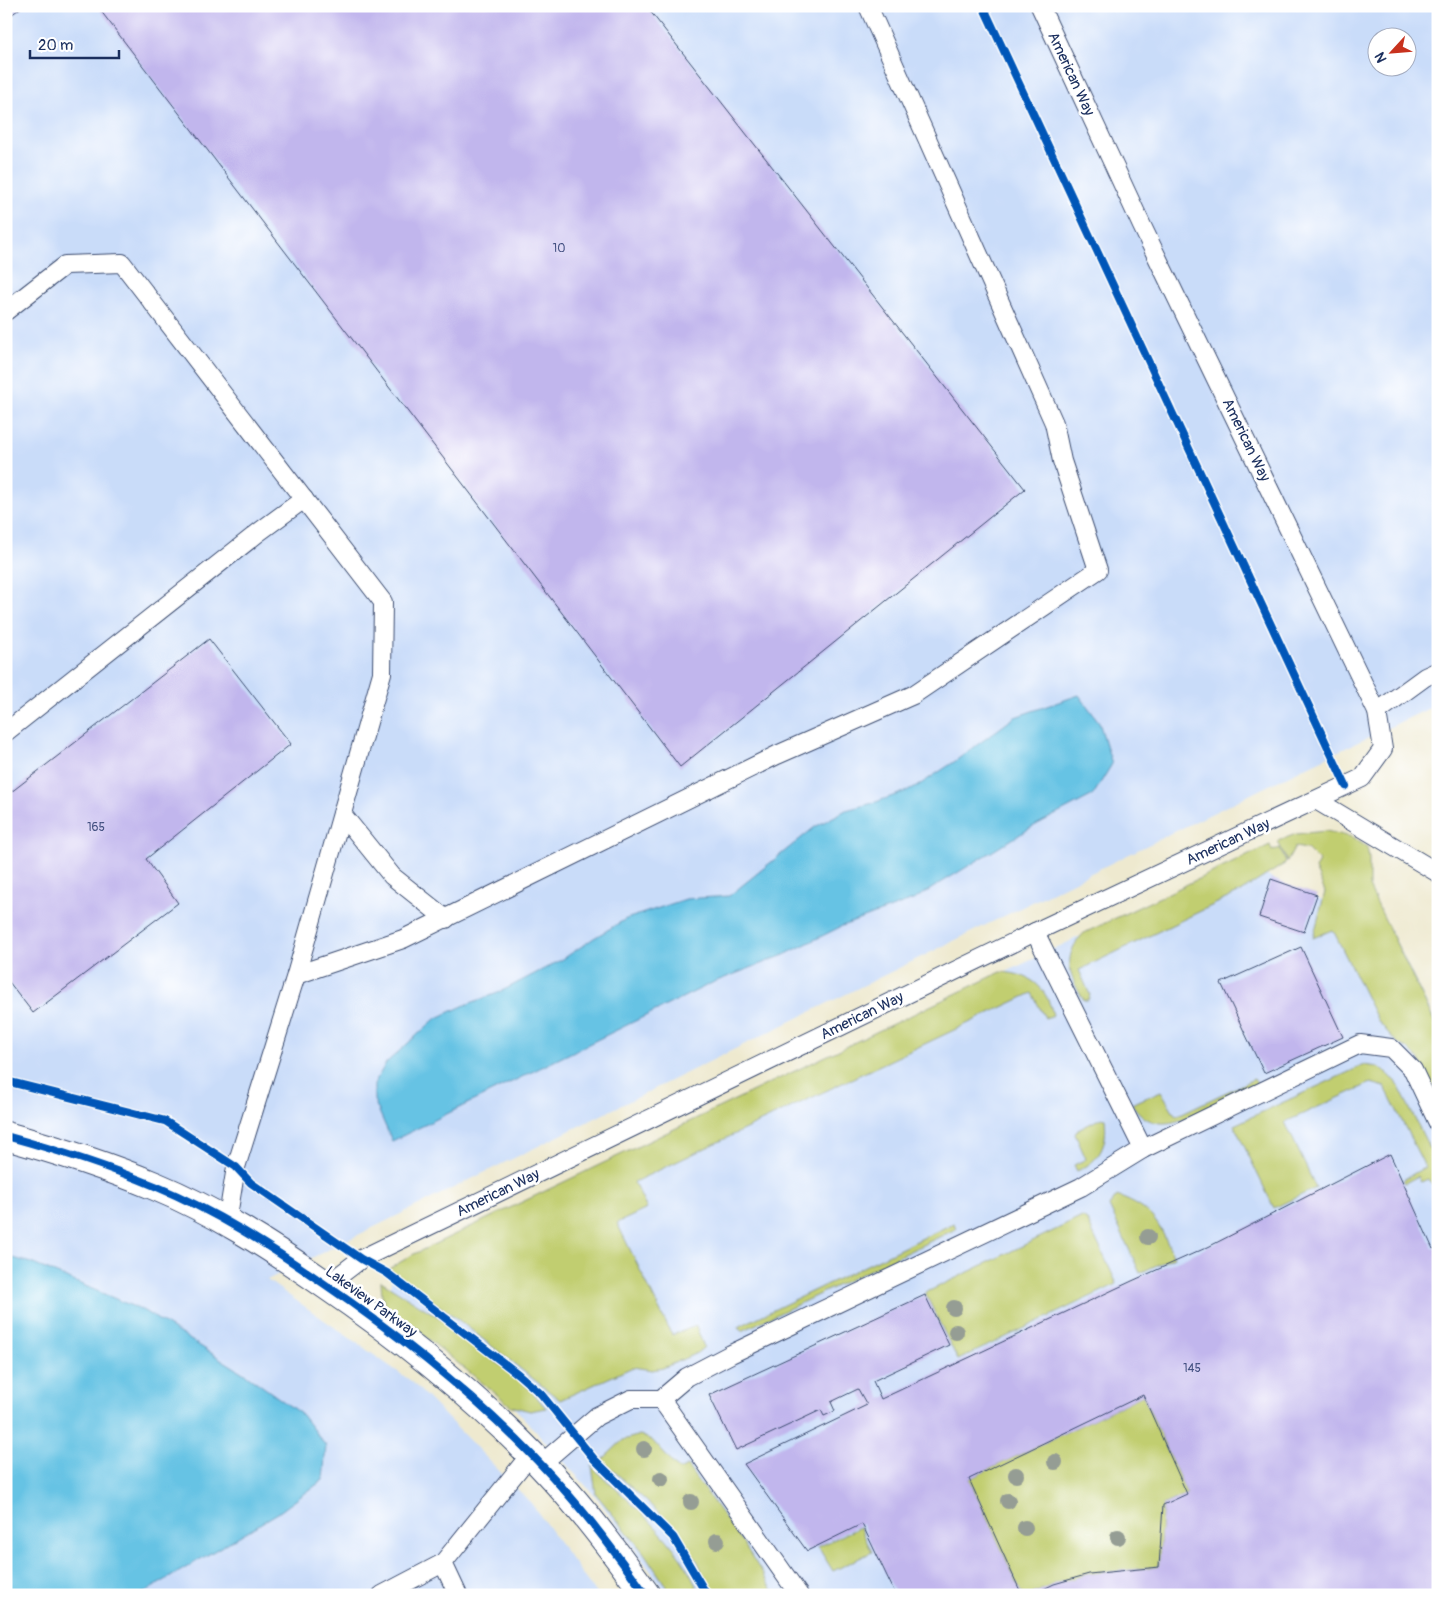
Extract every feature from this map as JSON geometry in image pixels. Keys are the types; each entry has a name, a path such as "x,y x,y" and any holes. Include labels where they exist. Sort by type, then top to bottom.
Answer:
{"street":[{"name":"Lakeview Parkway","path":"6,1136 56,1150 156,1186 227,1222 284,1256 372,1317 450,1380 535,1460 566,1492 610,1545 646,1595"}],"lane":[{"path":"296,975 403,939 777,755 913,696 1098,570 1062,461 1054,423 868,6"},
{"name":"American Way","path":"327,1285 361,1259 1036,932 1362,778 1383,749 1377,712 1142,226 1040,6"},
{"path":"6,311 65,266 122,263 383,602 382,673 296,975 236,1167 227,1222"},
{"path":"6,732 259,532 304,499"},
{"path":"1377,712 1425,677 1438,671"},
{"path":"1316,800 1438,873"},
{"path":"342,814 392,876 446,919"},
{"path":"1036,932 1143,1148"},
{"path":"382,1595 443,1563 535,1460 597,1416 631,1399 661,1400 688,1377 731,1354 1081,1187 1143,1148 1360,1044 1391,1048 1412,1070 1438,1123"},
{"path":"661,1400 799,1595"},
{"path":"443,1563 458,1595"}],"shaded area":[{"path":"6,6 1438,6 1438,704 1314,763 267,1280 411,1381 531,1503 597,1595 6,1595"},
{"path":"1234,862 1390,929 1438,1027 1438,1595 668,1595 597,1498 497,1389 389,1298 393,1268"}],"green space":[{"path":"1326,831 1352,837 1367,847 1369,887 1438,1029 1438,1099 1419,1060 1407,1048 1398,1044 1378,1021 1332,930 1313,938 1325,892 1315,869 1319,861 1307,849 1295,847 1287,862 1278,841 1296,834"},
{"path":"1270,845 1272,851 1280,848 1286,863 1240,892 1079,970 1090,995 1088,1000 1084,1000 1071,974 1070,958 1072,949 1084,933"},
{"path":"1001,972 1020,975 1035,983 1046,996 1053,1015 1045,1018 1032,993 634,1182 647,1209 617,1223 672,1335 696,1326 704,1347 697,1353 663,1368 652,1370 633,1367 560,1400 451,1314 387,1270 414,1254"},
{"path":"1364,1065 1378,1067 1396,1081 1438,1165 1438,1182 1432,1185 1428,1179 1421,1182 1418,1176 1405,1183 1403,1180 1425,1167 1385,1087 1371,1083 1285,1122 1316,1188 1274,1208 1234,1125"},
{"path":"1254,1079 1258,1085 1190,1117 1169,1123 1149,1120 1140,1114 1132,1104 1161,1091 1176,1116"},
{"path":"1101,1118 1105,1119 1106,1128 1101,1151 1092,1162 1077,1171 1074,1165 1086,1159 1075,1134 1076,1131"},
{"path":"1117,1196 1130,1201 1148,1212 1159,1226 1174,1257 1140,1273 1109,1206"},
{"path":"1082,1217 1087,1220 1117,1284 958,1360 925,1293"},
{"path":"954,1223 956,1229 742,1331 738,1327"},
{"path":"381,1281 437,1316 529,1388 546,1408 530,1411 511,1406 386,1305 382,1297"},
{"path":"1143,1395 1187,1494 1163,1505 1159,1567 1089,1574 1054,1584 1031,1595 1022,1595 969,1479"},
{"path":"640,1435 652,1440 679,1470 687,1466 744,1544 776,1595 711,1595 698,1562 673,1526 602,1460 623,1440"},
{"path":"592,1466 654,1525 668,1541 691,1575 700,1595 672,1595 644,1553 596,1494"},
{"path":"860,1527 872,1552 833,1571 818,1547"}],"water":[{"path":"1079,695 1099,722 1112,764 1093,795 1032,827 913,900 842,926 784,955 714,982 392,1141 374,1100 374,1084 386,1063 435,1019 498,993 563,959 626,919 686,899 729,896 815,827 846,810 913,789 954,762 1015,717"},
{"path":"6,1256 31,1263 144,1311 248,1376 301,1414 326,1446 323,1480 278,1513 140,1595 6,1595"}],"building":[{"path":"6,6 23,6 6,19"},
{"path":"97,6 646,6 1025,489 680,767"},
{"path":"209,639 291,744 146,859 178,903 33,1013 6,978 6,796"},
{"path":"1271,879 1317,895 1304,932 1259,917"},
{"path":"1301,947 1343,1037 1264,1073 1221,983"},
{"path":"1390,1154 1433,1249 1438,1246 1438,1595 1031,1595 1054,1584 1089,1574 1159,1567 1163,1505 1187,1494 1143,1395 969,1479 1022,1595 896,1595 862,1524 807,1551 744,1464 867,1405 858,1389 831,1402 835,1411 824,1416 821,1410 736,1450 709,1395 925,1295 949,1345 873,1381 881,1399 1208,1247"}],"cycle path":[{"path":"983,6 1346,786"},
{"path":"6,1081 165,1121 236,1167 251,1183 361,1259 387,1273 518,1374 541,1394 594,1459 673,1537 707,1595"},
{"path":"6,1136 100,1165 199,1206 303,1269 356,1306 420,1354 511,1434 577,1505 646,1595"}]}
